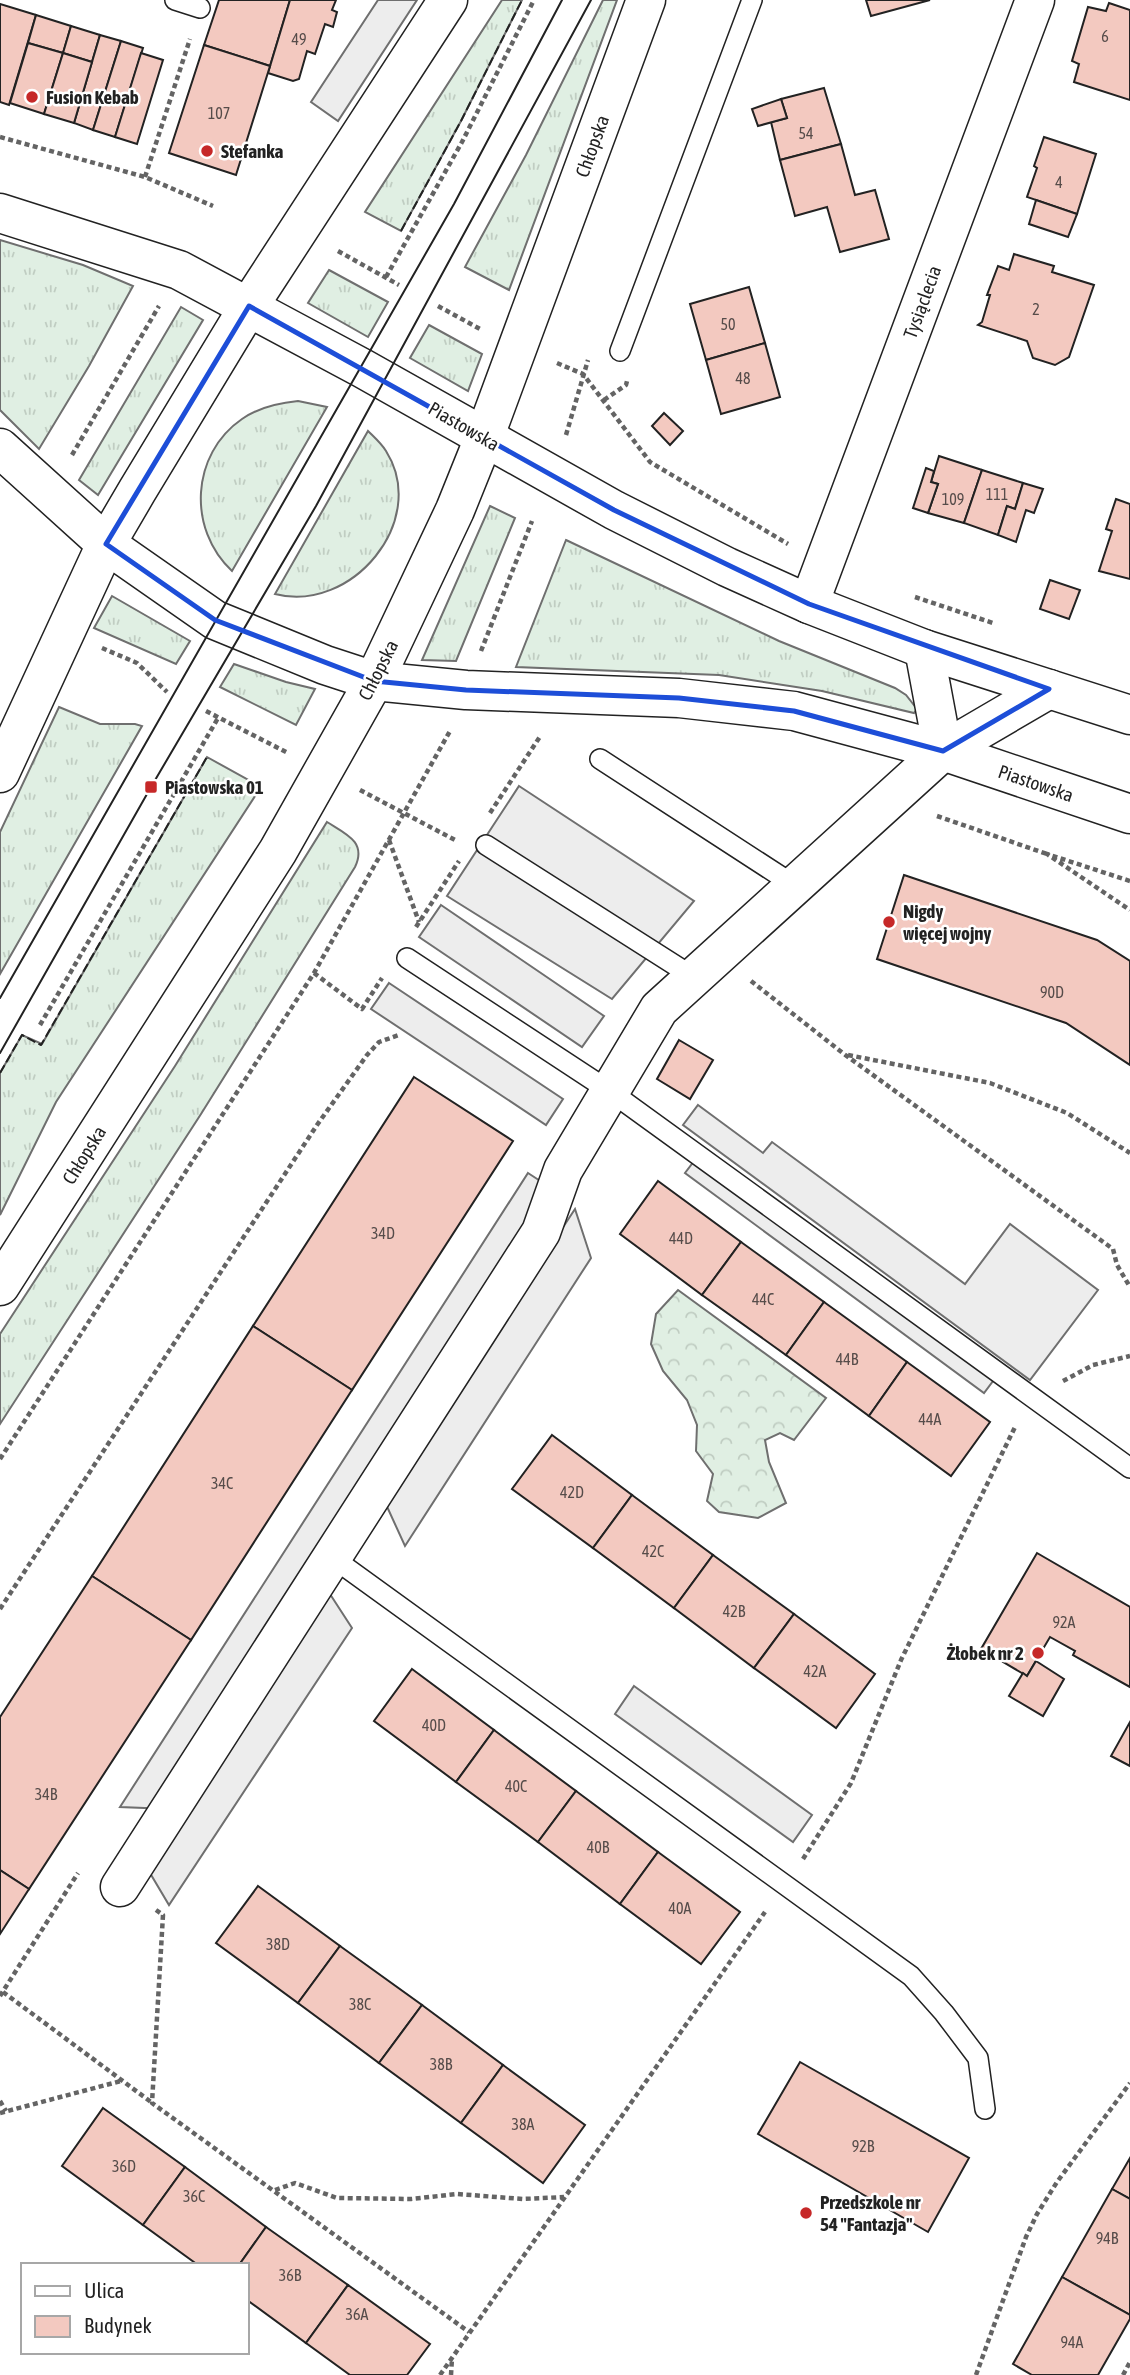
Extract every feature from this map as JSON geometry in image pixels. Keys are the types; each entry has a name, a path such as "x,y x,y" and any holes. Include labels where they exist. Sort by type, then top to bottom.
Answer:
{"street":[{"path":"0,773 106,544 250,306 448,0"},
{"name":"Chłopska","path":"0,1286 278,851 374,681 455,510 484,438 646,0"},
{"name":"Tysiąclecia","path":"809,604 1035,0"},
{"name":"Piastowska","path":"0,213 179,270 250,306 625,516 809,604 924,649 1130,715"},
{"name":"Piastowska","path":"0,448 106,544 215,620 325,665 374,681 466,690 679,698 781,710 943,751 1130,814"},
{"path":"924,649 943,751"},
{"path":"120,1886 541,1232 563,1170 659,1009 692,976 943,751 1049,690"}],"lane":[{"path":"175,0 200,8"},
{"path":"620,351 751,0"},
{"path":"600,759 794,885"},
{"path":"486,845 692,976"},
{"path":"407,958 611,1092 1130,1468"},
{"path":"333,1558 911,1976 944,2013 978,2058 985,2109"}],"path":[{"path":"386,277 468,131 534,0"},
{"path":"145,177 200,8"},
{"path":"0,138 145,177 213,206"},
{"path":"338,251 399,285"},
{"path":"70,460 164,297"},
{"path":"438,306 484,331"},
{"path":"545,358 583,373 650,463 825,566"},
{"path":"565,440 583,373"},
{"path":"604,400 626,385 630,375"},
{"path":"479,655 532,521"},
{"path":"914,596 1003,627"},
{"path":"95,646 137,663 167,692"},
{"path":"206,711 288,754"},
{"path":"40,1025 218,718"},
{"path":"0,1459 314,973 453,723"},
{"path":"484,822 542,734"},
{"path":"356,788 462,844"},
{"path":"937,816 1130,881"},
{"path":"389,839 419,922"},
{"path":"1047,854 1130,910"},
{"path":"412,932 463,855"},
{"path":"314,973 362,1009 387,970"},
{"path":"741,973 844,1054 1113,1249 1117,1265 1130,1287"},
{"path":"0,1609 317,1125 367,1055 380,1042 399,1035"},
{"path":"844,1054 990,1083 1067,1113 1130,1153"},
{"path":"440,2375 785,1885 851,1783 901,1660 1012,1430 1037,1401 1057,1384 1093,1365 1130,1356"},
{"path":"152,2103 163,1915 84,1864 1,1994 469,2332"},
{"path":"0,2101 3,2112 122,2081"},
{"path":"977,2374 1026,2237 1037,2214 1057,2182 1130,2083"},
{"path":"274,2191 295,2183 337,2198 411,2199 457,2194 523,2199 564,2197"},
{"path":"451,2375 452,2357"},
{"path":"1123,2375 1130,2362"}],"highlighted area":[{"path":"249,306 614,510 809,604 1049,689 943,751 794,711 679,698 466,690 374,681 215,620 106,544"}],"green space":[{"path":"502,0 522,0 461,121 401,231 365,212"},
{"path":"603,0 617,0 509,290 465,267 526,155"},
{"path":"0,240 83,265 133,286 39,449 0,410"},
{"path":"329,270 388,302 368,337 308,303"},
{"path":"181,307 203,320 98,495 79,480"},
{"path":"429,325 482,354 468,391 410,358"},
{"path":"298,401 327,407 232,571 217,554 207,534 202,514 201,492 205,471 225,434 242,419 269,406"},
{"path":"368,431 386,451 397,478 398,506 390,532 376,556 355,576 331,590 303,596 275,594"},
{"path":"490,506 515,518 456,661 422,660"},
{"path":"566,540 779,641 895,688 906,695 917,709 914,713 822,691 719,675 516,667"},
{"path":"112,596 190,641 176,664 94,628"},
{"path":"234,664 315,689 296,725 220,687"},
{"path":"59,707 100,724 142,726 0,974 0,832"},
{"path":"207,757 261,787 56,1102 0,1215 0,1073 22,1035 42,1044"},
{"path":"327,822 353,840 358,851 355,867 201,1114 0,1424 0,1334 175,1066"},
{"path":"678,1290 826,1398 794,1440 780,1433 765,1440 769,1462 786,1503 758,1518 719,1512 707,1501 713,1474 696,1451 697,1425 687,1400 663,1371 651,1344 656,1314"}],"shaded area":[{"path":"378,0 417,0 338,121 311,102"},
{"path":"519,786 694,901 612,999 447,896"},
{"path":"441,905 604,1016 582,1047 419,937"},
{"path":"389,983 563,1099 546,1125 371,1009"},
{"path":"698,1105 763,1153 772,1142 965,1284 1010,1224 1098,1290 1030,1380 683,1125"},
{"path":"698,1156 999,1373 984,1393 685,1173"},
{"path":"528,1173 554,1190 170,1809 120,1807"},
{"path":"575,1209 591,1258 405,1546 384,1500"},
{"path":"328,1591 352,1628 169,1905 147,1868"},
{"path":"634,1686 812,1815 793,1842 615,1714"}],"building":[{"path":"219,0 290,0 270,66 204,45"},
{"path":"290,0 336,0 332,10 337,12 333,27 325,24 315,54 307,51 299,79 293,81 268,73"},
{"path":"866,0 930,0 871,16"},
{"path":"1109,3 1130,10 1130,100 1074,82 1079,64 1072,61 1088,7 1106,11"},
{"path":"0,4 36,15 9,105 0,102"},
{"path":"36,15 71,26 63,53 28,43"},
{"path":"71,26 100,35 92,62 63,53"},
{"path":"100,35 121,41 93,130 74,123"},
{"path":"121,41 143,48 115,137 93,130"},
{"path":"28,43 63,53 44,114 10,103"},
{"path":"204,45 270,66 236,175 169,153"},
{"path":"63,53 92,62 74,123 44,114"},
{"path":"141,53 163,60 137,144 115,137"},
{"path":"824,88 841,144 780,160 771,122 787,118 781,99"},
{"path":"781,99 787,118 758,126 752,109"},
{"path":"1044,137 1096,154 1077,214 1027,197"},
{"path":"841,144 855,195 875,190 889,239 840,252 827,207 795,216 780,160"},
{"path":"1036,200 1077,214 1068,237 1029,224"},
{"path":"1014,254 1054,266 1052,272 1094,285 1069,357 1055,365 1033,358 1027,341 978,325 982,322 990,295 987,295 998,266 1009,270"},
{"path":"749,287 765,343 706,360 690,304"},
{"path":"765,343 780,397 721,414 706,360"},
{"path":"664,413 683,431 670,445 652,426"},
{"path":"939,456 982,470 964,523 928,513 938,484 931,482"},
{"path":"926,468 934,471 931,482 938,484 928,513 913,508"},
{"path":"982,470 1023,483 1015,509 1007,506 998,535 964,523"},
{"path":"1023,483 1043,489 1034,513 1026,510 1016,542 998,535 1007,506 1015,509"},
{"path":"1116,499 1130,504 1130,579 1099,571 1112,531 1106,529"},
{"path":"1050,580 1080,590 1069,619 1040,609"},
{"path":"904,875 1097,940 1130,961 1130,1065 1066,1023 877,959"},
{"path":"679,1040 713,1060 690,1099 657,1079"},
{"path":"414,1077 513,1141 352,1390 253,1326"},
{"path":"658,1181 741,1242 702,1295 620,1234"},
{"path":"741,1242 824,1302 786,1355 702,1295"},
{"path":"824,1302 907,1362 869,1416 786,1355"},
{"path":"253,1326 352,1390 191,1640 92,1576"},
{"path":"907,1362 990,1422 951,1476 869,1416"},
{"path":"552,1435 632,1495 593,1548 512,1489"},
{"path":"632,1495 713,1555 674,1608 593,1548"},
{"path":"1037,1553 1130,1607 1130,1687 1073,1655 1075,1651 1050,1637 1027,1676 981,1649"},
{"path":"713,1555 794,1614 754,1668 674,1608"},
{"path":"92,1576 191,1640 29,1889 0,1870 0,1717"},
{"path":"794,1614 875,1674 836,1728 754,1668"},
{"path":"1036,1661 1064,1679 1043,1716 1009,1696 1023,1673 1027,1676"},
{"path":"412,1669 494,1730 456,1782 374,1721"},
{"path":"1130,1722 1130,1766 1111,1756"},
{"path":"494,1730 576,1791 538,1842 456,1782"},
{"path":"576,1791 658,1852 620,1904 538,1842"},
{"path":"658,1852 740,1912 701,1964 620,1904"},
{"path":"0,1870 29,1889 0,1934"},
{"path":"258,1886 340,1946 298,2003 216,1943"},
{"path":"340,1946 422,2005 379,2063 298,2003"},
{"path":"422,2005 503,2065 461,2123 379,2063"},
{"path":"800,2062 969,2158 928,2232 758,2134"},
{"path":"503,2065 585,2125 543,2183 461,2123"},
{"path":"103,2108 185,2167 143,2225 62,2166"},
{"path":"1130,2158 1130,2199 1112,2189"},
{"path":"185,2167 266,2227 240,2263 195,2263 143,2225"},
{"path":"1112,2189 1130,2199 1130,2315 1062,2277"},
{"path":"266,2227 348,2285 306,2343 248,2301 248,2263 240,2263"},
{"path":"1062,2277 1130,2315 1098,2375 1032,2375 1013,2364"},
{"path":"348,2285 430,2344 407,2375 350,2375 306,2343"}],"tram line":[{"path":"0,998 454,204 562,0"},
{"path":"0,1053 151,787 316,506 591,0"}],"fence":[{"path":"401,231 461,121 522,0"},
{"path":"0,1073 22,1035 41,1045 207,757"}],"place":[{"name":"Fusion Kebab","path":"32,97"},
{"name":"Stefanka","path":"207,151"},
{"name":"Piastowska 01","path":"151,787"},
{"name":"Nigdy więcej wojny","path":"889,922"},
{"name":"Żłobek nr 2","path":"1038,1653"},
{"name":"Przedszkole nr 54 \"Fantazja\"","path":"806,2213"}]}
